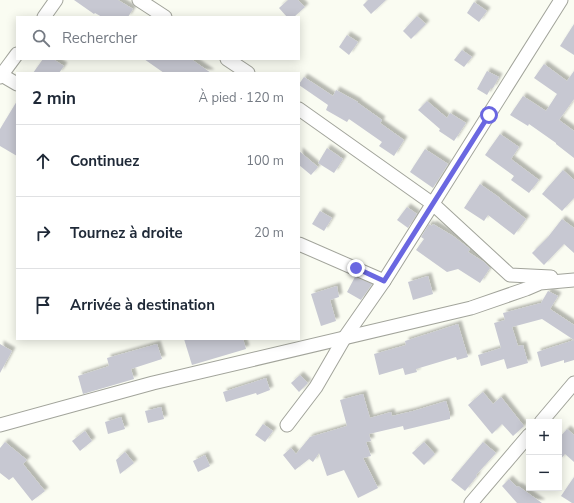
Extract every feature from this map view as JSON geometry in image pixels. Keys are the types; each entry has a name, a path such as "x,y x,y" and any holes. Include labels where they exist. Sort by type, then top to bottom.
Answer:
{"street":[{"path":"45,16 56,0"},
{"path":"139,0 163,16"},
{"path":"288,426 316,387 345,337 384,281 562,0"},
{"path":"16,55 1,75 16,83"},
{"path":"228,60 246,72"},
{"path":"300,110 432,204 510,275 574,279"},
{"path":"300,244 384,281"},
{"path":"0,425 153,383 471,308 540,283 574,279"},
{"path":"543,419 574,383"},
{"path":"471,503 526,439"}],"building":[{"path":"74,0 118,0 133,9 129,16 100,16 95,13 94,14"},
{"path":"288,0 298,0 305,7 295,16 286,16 279,8"},
{"path":"368,0 386,0 371,14 363,5"},
{"path":"474,2 487,11 479,22 467,13"},
{"path":"417,16 426,24 411,39 403,31"},
{"path":"574,24 574,55 560,46"},
{"path":"347,35 358,42 349,55 339,47"},
{"path":"462,50 472,57 464,67 454,60"},
{"path":"42,60 55,60 64,66 60,72 34,72"},
{"path":"145,60 192,60 210,72 163,72"},
{"path":"544,64 567,81 574,71 574,99 559,120 574,131 574,158 529,124 528,126 510,115 523,96 546,111 557,94 534,78"},
{"path":"487,71 499,77 487,95 477,89"},
{"path":"304,77 333,96 336,90 358,102 382,120 380,123 404,140 394,156 379,146 382,142 349,119 347,122 326,110 328,105 300,86 300,83"},
{"path":"427,101 447,118 450,113 466,123 454,141 439,131 440,129 418,110"},
{"path":"16,103 16,155 0,146 0,129"},
{"path":"500,134 519,147 511,159 539,180 529,193 511,180 514,176 485,155"},
{"path":"327,148 343,159 334,173 318,163"},
{"path":"425,149 448,164 433,188 410,172"},
{"path":"300,152 318,167 311,175 300,166"},
{"path":"563,170 574,180 574,198 562,211 542,194"},
{"path":"480,184 526,219 514,235 488,215 484,221 464,208"},
{"path":"407,207 417,214 408,228 397,220"},
{"path":"320,211 332,218 324,231 312,224"},
{"path":"562,219 574,228 574,253 564,244 544,265 532,253 548,237"},
{"path":"429,224 432,226 433,224 453,236 470,249 468,252 484,262 490,268 480,283 458,269 447,272 416,250 424,239 421,237"},
{"path":"428,276 433,294 413,300 408,282"},
{"path":"355,277 372,284 361,300 347,292"},
{"path":"337,286 339,297 330,300 336,321 321,326 311,294"},
{"path":"548,291 558,296 550,309 574,325 574,340 542,319 512,327 518,346 523,345 528,363 507,369 504,359 481,366 478,355 501,348 494,323 505,320 503,313 541,303"},
{"path":"458,324 468,357 457,360 456,357 416,369 417,372 405,375 403,368 379,375 374,354 406,345 405,341"},
{"path":"184,340 243,340 246,349 192,365"},
{"path":"574,340 574,360 564,363 564,360 541,367 537,352"},
{"path":"0,344 12,351 0,373"},
{"path":"157,344 162,359 131,369 134,379 83,394 78,376 109,366 107,358"},
{"path":"300,375 308,383 299,392 291,383"},
{"path":"266,378 270,390 257,395 256,393 226,402 223,392"},
{"path":"483,392 493,404 501,397 524,426 513,436 502,424 492,434 468,405"},
{"path":"363,394 370,418 391,412 392,416 446,401 450,419 404,430 403,426 369,434 371,441 366,442 371,456 363,458 378,488 358,498 344,470 327,476 319,453 313,462 309,459 295,470 283,455 291,448 296,454 310,437 347,426 340,400"},
{"path":"161,407 164,419 148,423 145,411"},
{"path":"121,417 125,429 108,434 105,422"},
{"path":"263,424 273,431 265,442 255,435"},
{"path":"567,429 574,435 574,462 565,454 562,458 562,435"},
{"path":"85,431 92,441 80,451 72,441"},
{"path":"5,442 27,460 23,464 45,491 32,501 13,477 9,480 0,473 0,448"},
{"path":"424,442 435,454 424,465 412,453"},
{"path":"483,442 496,453 476,475 477,476 465,491 451,480"},
{"path":"125,452 134,463 120,474 116,460"},
{"path":"205,455 210,466 198,472 193,461"},
{"path":"574,477 574,503 572,503 561,496"},
{"path":"509,479 517,487 518,486 542,503 517,503 502,486"}],"route":[{"path":"356,268 384,281 489,115"}]}
